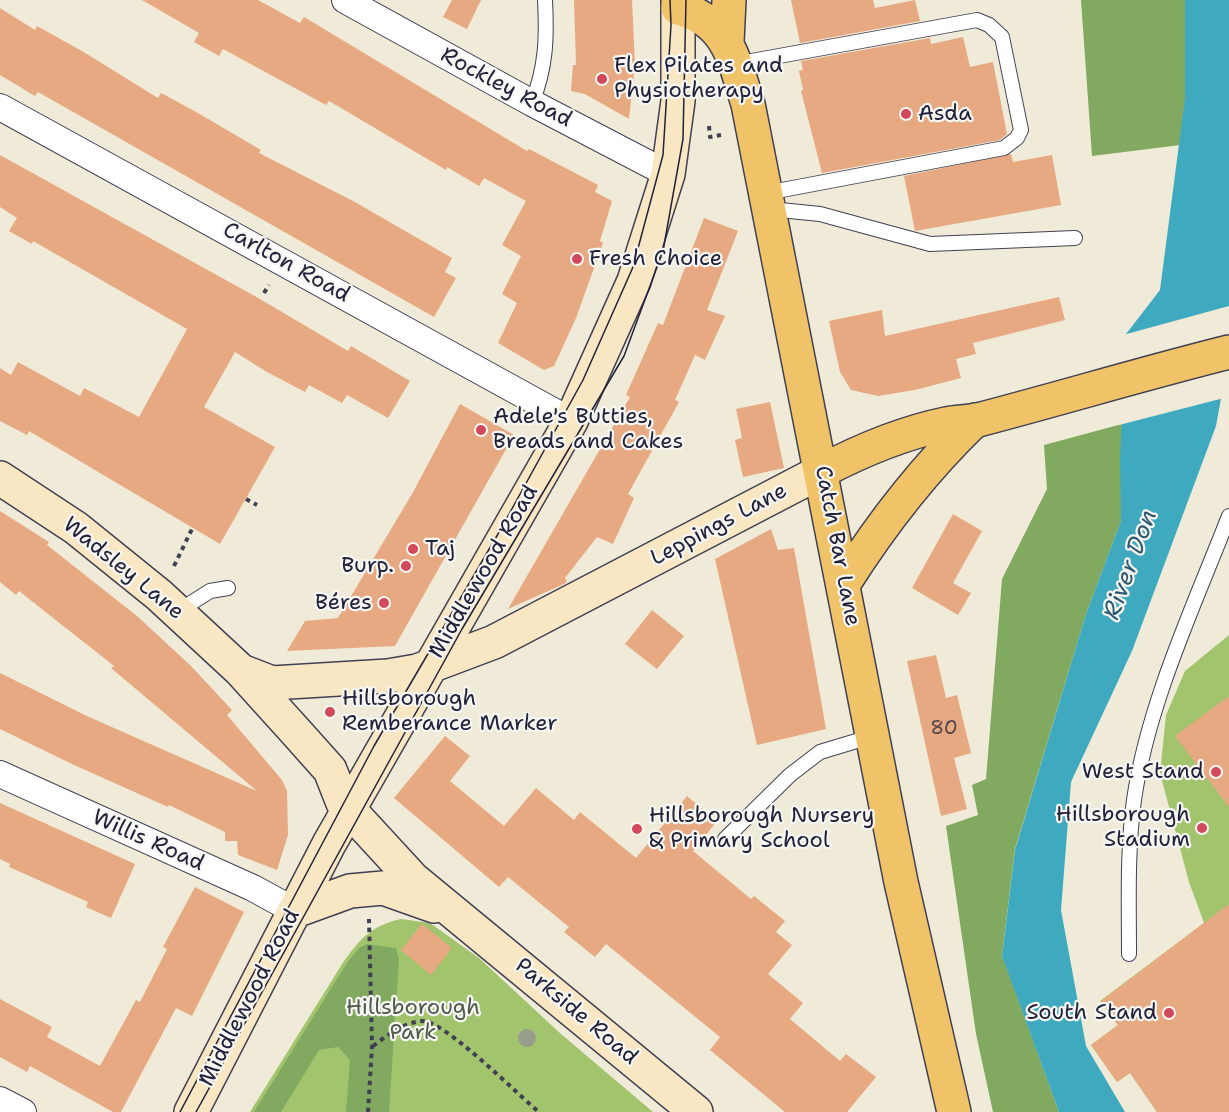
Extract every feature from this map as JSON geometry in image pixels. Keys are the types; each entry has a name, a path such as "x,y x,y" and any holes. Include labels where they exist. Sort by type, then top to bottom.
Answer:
{"main road":[{"path":"729,0 731,53"},
{"name":"Catch Bar Lane","path":"678,4 714,26 731,53 753,128 901,882 954,1112"},
{"name":"Leppings Lane","path":"822,471 855,454 945,425 975,420 1099,384 1229,352"},
{"path":"844,583 908,491 937,457 975,420"}],"street":[{"name":"Rockley Road","path":"345,0 532,104 668,174"},
{"name":"Middlewood Road","path":"191,1112 349,809 570,422 634,281 668,174 678,101 678,4"},
{"name":"Carlton Road","path":"0,107 570,422"},
{"name":"Leppings Lane","path":"428,668 494,642 822,471"},
{"name":"Wadsley Lane","path":"0,478 78,530 177,612 240,670 330,770 343,803 349,809"},
{"name":"Wadsley Lane","path":"240,670 272,683 377,678 428,668"},
{"name":"Willis Road","path":"0,774 253,888 295,911"},
{"name":"Parkside Road","path":"349,809 413,879 696,1112"},
{"name":"Parkside Road","path":"295,911 338,894 383,888 455,913"},
{"path":"0,1100 23,1112"}],"lane":[{"path":"532,104 543,73 547,36 545,0"},
{"path":"731,53 977,20 989,25 1002,38 1021,130 1017,138 1004,148 768,201"},
{"path":"768,201 930,244 1075,238"},
{"path":"1129,954 1129,862 1134,799 1154,712 1229,516"},
{"path":"177,612 210,591 228,588"},
{"path":"725,839 790,775 820,752 873,736"}],"path":[{"path":"708,117 710,137 753,128"},
{"path":"246,498 257,505"},
{"path":"179,559 192,529"},
{"path":"365,889 369,924 372,1046 368,1112"},
{"path":"372,1046 401,1026 424,1021 445,1030 539,1112"}],"green space":[{"path":"1081,0 1229,0 1229,139 1092,156"},
{"path":"1122,424 1121,521 1086,614 1015,849 1002,955 1059,1112 993,1112 976,1034 946,826 978,815 972,785 986,779 1002,579 1047,489 1044,445"},
{"name":"Hillsborough Stadium","path":"1229,635 1229,1112 1157,1112 1130,1073 1117,1082 1091,1045 1118,1025 1100,1001 1204,923 1189,882 1160,773 1166,715 1185,671"},
{"name":"Hillsborough Park","path":"401,919 430,923 479,958 561,1034 653,1112 250,1112 350,953 375,929"},
{"path":"367,944 396,948 399,959 389,1112 346,1112 350,1060 338,1047 319,1050 281,1112 254,1112 347,963 359,948"}],"water":[{"name":"River Don","path":"1185,0 1229,0 1229,355 1216,426 1132,651 1071,782 1061,910 1086,1046 1125,1112 1059,1112 1002,956 1015,850 1086,614 1121,521 1120,458 1126,334 1160,290 1185,98"}],"pier":[{"path":"1229,306 1229,372 1224,398 1119,425 1123,335"}],"building":[{"path":"142,0 258,0 300,23 304,17 527,151 529,149 598,185 595,192 612,201 600,241 603,243 576,318 554,366 544,370 498,343 517,303 502,294 521,256 502,245 526,201 484,178 479,186 447,167 446,170 329,101 326,105 223,49 219,56 194,42 199,33"},
{"path":"452,0 481,0 467,29 443,17"},
{"path":"574,0 632,0 635,64 629,119 585,94 571,91 573,65 576,65"},
{"path":"791,0 873,0 875,8 915,0 920,21 800,43"},
{"path":"0,8 35,30 37,26 82,51 158,98 161,93 198,113 261,150 259,153 355,202 452,258 445,272 456,278 434,317 38,92 35,96 0,75"},
{"name":"Asda","path":"963,37 970,67 993,62 1007,134 1000,140 822,173 801,91 803,90 799,71 803,70 801,61 930,38 931,44"},
{"path":"1011,154 1013,162 1052,155 1061,205 915,231 904,176"},
{"path":"0,155 260,299 348,351 351,346 410,381 388,418 347,395 342,403 309,385 305,392 235,352 204,407 275,447 220,544 29,431 27,435 0,421 0,368 11,375 18,362 80,396 84,388 139,417 187,329 33,241 32,244 9,231 17,218 0,207"},
{"path":"704,218 738,231 707,310 725,316 705,360 695,355 675,400 679,402 628,494 634,498 613,544 597,537 565,578 567,581 564,584 508,609 630,397 626,395 658,323 663,325"},
{"path":"1059,297 1065,320 973,343 976,354 956,359 961,378 915,390 878,396 851,390 840,372 829,321 882,310 885,336"},
{"path":"770,402 784,468 743,477 735,440 742,438 736,409"},
{"path":"460,404 514,435 395,646 287,651 305,621 338,618 412,494"},
{"path":"0,511 49,542 47,545 137,616 191,666 232,710 227,715 282,780 287,791 288,835 277,870 238,855 237,841 225,841 225,832 169,805 168,807 74,765 0,729 0,673 89,717 257,791 111,668 114,666 19,591 16,595 0,582"},
{"path":"953,514 982,531 953,583 971,593 958,615 912,588"},
{"path":"771,529 778,550 794,548 826,729 757,745 715,559"},
{"path":"652,610 684,636 657,669 625,644"},
{"path":"936,655 946,698 957,695 971,753 954,758 967,809 941,816 907,661"},
{"name":"West Stand","path":"1229,696 1229,807 1175,736"},
{"path":"445,736 470,756 450,781 504,826 536,788 574,820 580,812 636,858 687,796 717,821 693,851 751,899 754,896 785,921 776,932 792,945 768,974 803,1003 790,1019 840,1061 846,1054 876,1077 847,1112 785,1112 710,1050 720,1037 606,944 595,957 564,932 569,927 508,877 499,887 394,798"},
{"path":"0,803 135,864 111,918 86,907 88,902 9,867 10,864 0,859"},
{"path":"195,887 244,912 192,1016 176,1008 121,1112 113,1112 30,1066 27,1072 0,1057 0,999 52,1027 47,1037 100,1066 136,1000 140,1002 167,949 163,947"},
{"name":"South Stand","path":"1229,904 1229,1112 1157,1112 1130,1073 1117,1082 1091,1045 1118,1025 1101,1001"},
{"path":"422,924 452,948 431,975 401,950"}],"tram line":[{"path":"180,1112 374,746 498,534 583,380 633,267 663,155 671,25 670,0"},
{"path":"196,1112 462,629 624,356 663,251 683,139 686,0"}],"place":[{"name":"Flex Pilates and Physiotherapy","path":"602,79"},
{"name":"Asda","path":"906,114"},
{"name":"Fresh Choice","path":"577,259"},
{"name":"Adele's Butties, Breads and Cakes","path":"481,430"},
{"name":"Taj","path":"413,549"},
{"name":"Burp.","path":"406,566"},
{"name":"Béres","path":"384,603"},
{"name":"Hillsborough Remberance Marker","path":"330,712"},
{"name":"West Stand","path":"1216,772"},
{"name":"Hillsborough Stadium","path":"1202,828"},
{"name":"Hillsborough Nursery & Primary School","path":"637,829"},
{"name":"South Stand","path":"1169,1013"}]}
